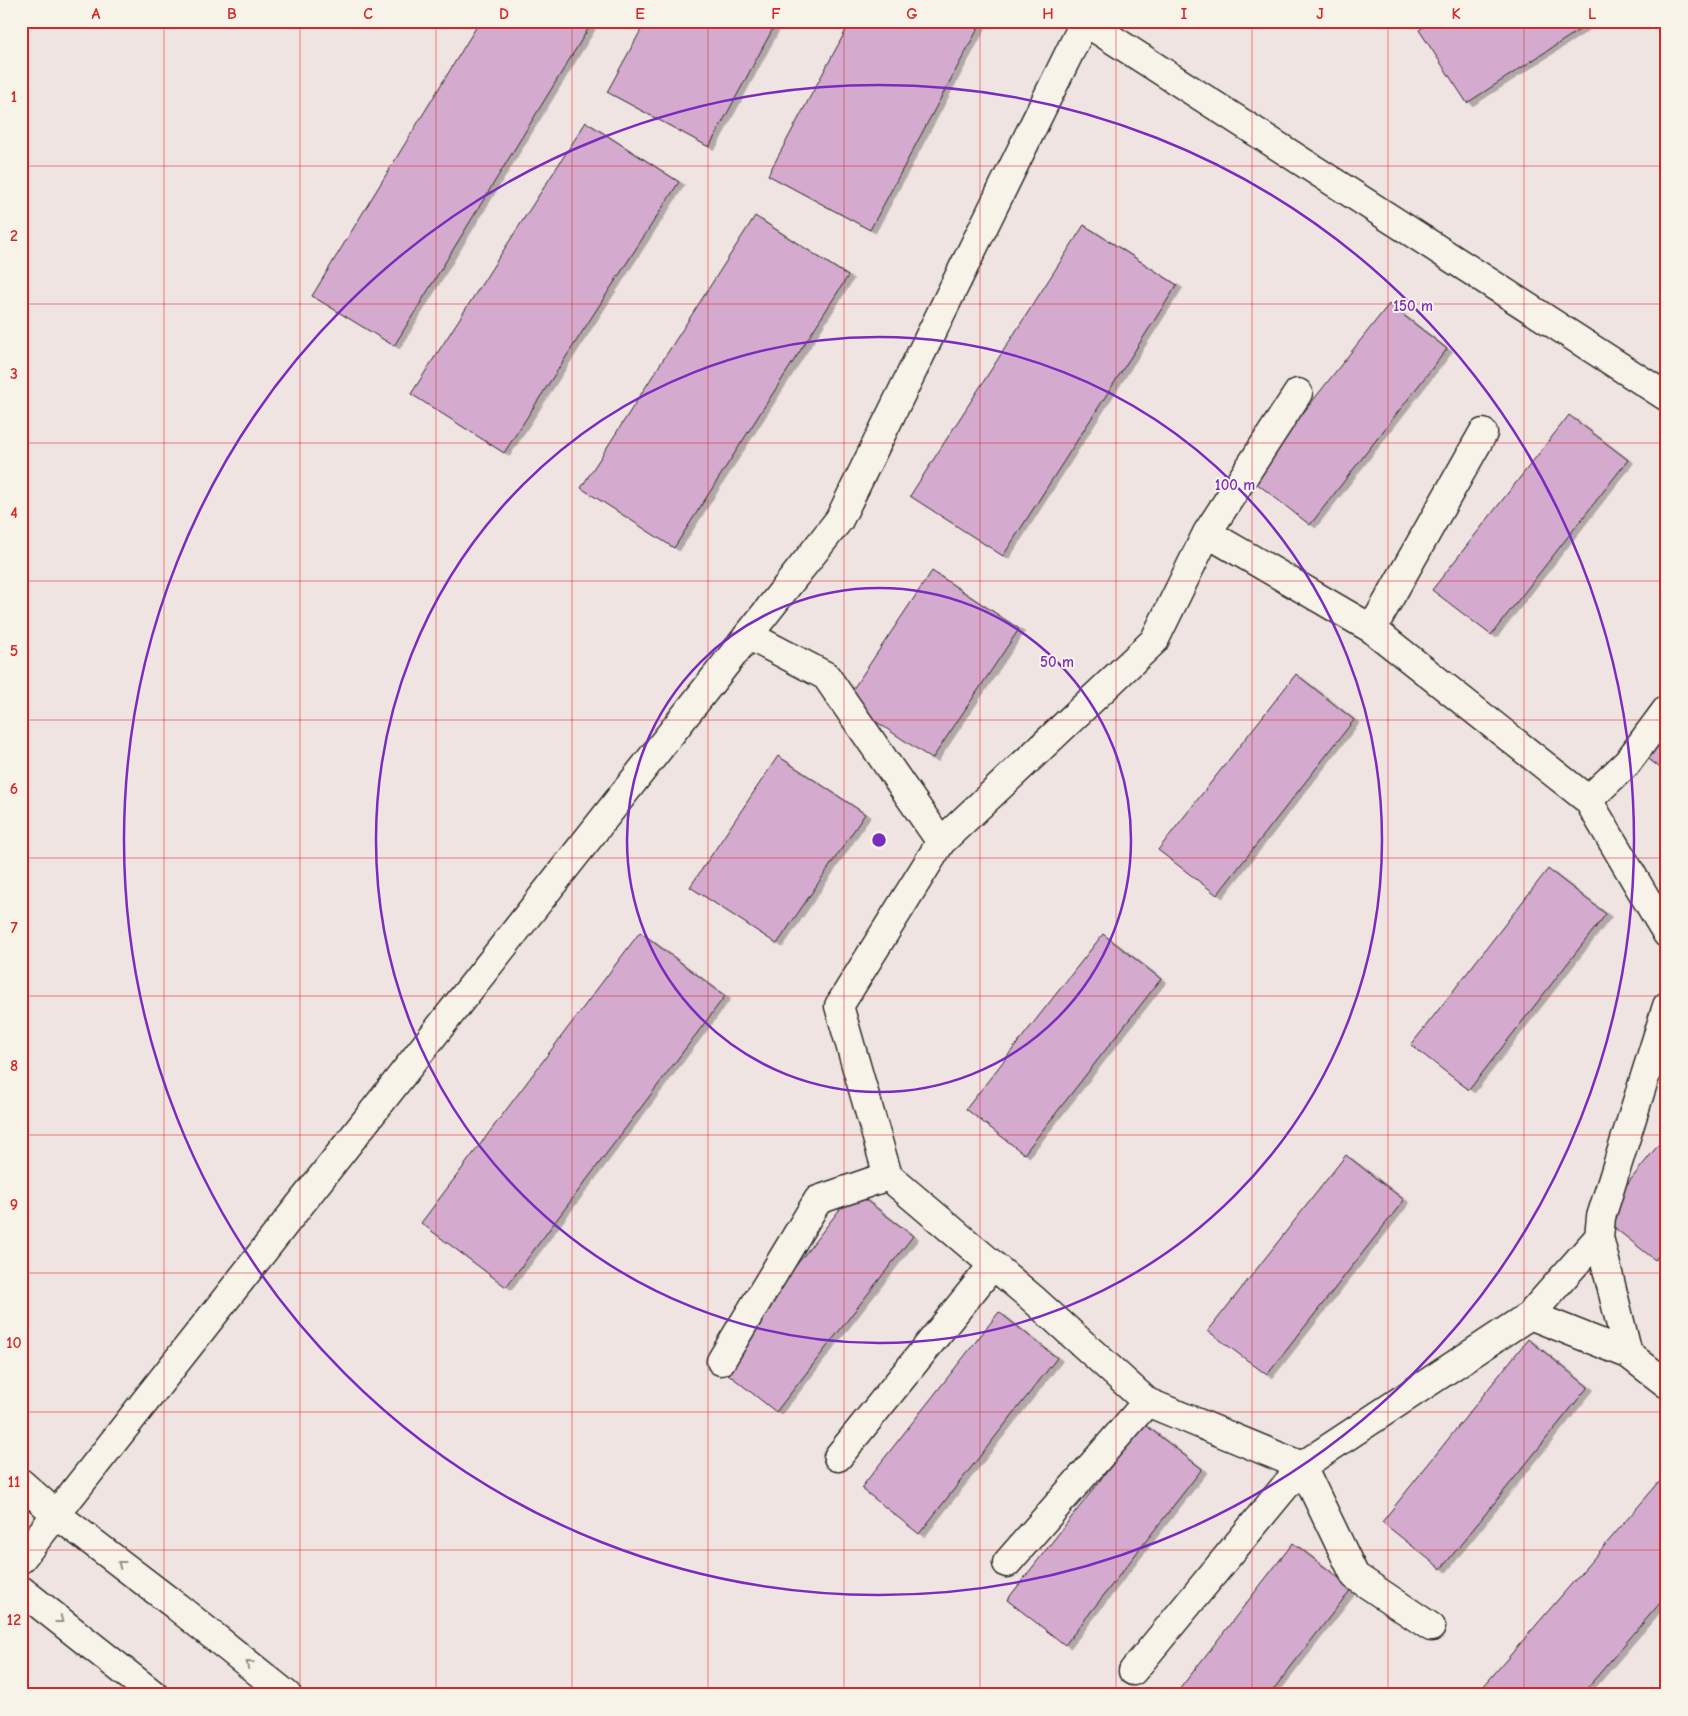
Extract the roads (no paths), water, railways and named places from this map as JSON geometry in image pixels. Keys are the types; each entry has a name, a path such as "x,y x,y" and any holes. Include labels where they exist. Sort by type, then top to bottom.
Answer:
{"street":[{"path":"21,1559 58,1515 839,520 1085,21 1667,397"},
{"path":"1298,393 1207,532 1154,641 941,842 839,1006 888,1176 993,1265 1147,1402 1302,1466 1356,1576 1431,1627"},
{"path":"1372,629 1482,433"},
{"path":"1207,532 1372,629 1588,800 1667,934"},
{"path":"748,635 826,676 941,842"},
{"path":"1588,800 1628,763 1667,710"},
{"path":"1628,1354 1599,1237 1601,1217 1667,1006"},
{"path":"721,1361 818,1200 888,1176"},
{"path":"1133,1671 1302,1466 1530,1315 1599,1237"},
{"path":"838,1457 993,1265"},
{"path":"1530,1315 1628,1354 1667,1384"},
{"path":"1007,1563 1147,1402"},
{"path":"21,1483 58,1515 287,1695"},
{"path":"21,1590 154,1695"}]}
